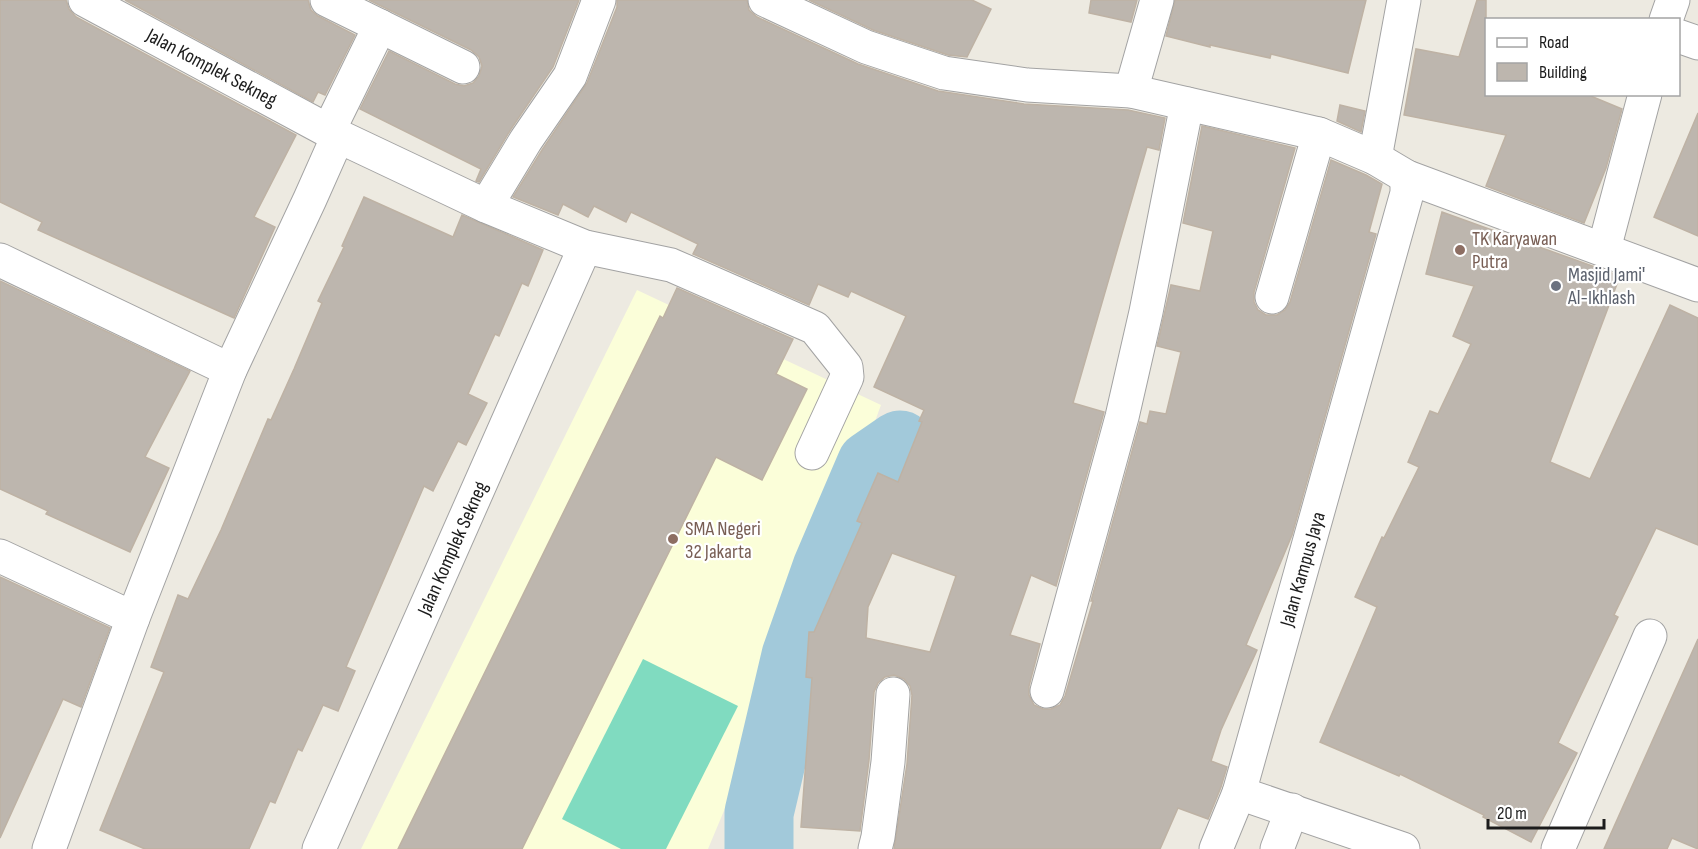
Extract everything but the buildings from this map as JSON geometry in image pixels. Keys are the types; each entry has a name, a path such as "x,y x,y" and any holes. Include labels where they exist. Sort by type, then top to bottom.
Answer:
{"street":[{"name":"Jalan Komplek Sekneg","path":"86,0 333,133 486,206 585,247 671,265 815,328 846,366 848,376 812,453"},
{"path":"327,0 463,67"},
{"path":"486,206 570,76 599,0"},
{"path":"765,0 866,47 944,73 1027,85 1131,91 1319,134 1375,158 1407,177 1698,285"},
{"path":"1131,91 1157,0"},
{"path":"1375,158 1404,0"},
{"path":"1667,18 1673,0"},
{"path":"49,849 133,618 230,370 310,199 333,133 380,26"},
{"path":"1680,37 1698,43"},
{"path":"1604,249 1644,96"},
{"path":"1047,691 1122,417 1146,312 1187,104"},
{"path":"1272,297 1319,134"},
{"name":"Jalan Kampus Jaya","path":"1216,849 1239,793 1407,193 1407,177"},
{"name":"Jalan Komplek Sekneg","path":"319,849 585,247"},
{"path":"0,260 230,370"},
{"path":"0,556 133,618"},
{"path":"1558,849 1650,636"},
{"path":"875,849 888,762 893,694"},
{"path":"1239,793 1403,849"},
{"path":"1277,849 1292,810"}],"shaded area":[{"name":"SMA Negeri 32 Jakarta","path":"637,290 881,405 782,672 708,849 361,849"}],"green space":[{"path":"643,659 738,706 666,849 621,849 562,819"}],"waterway":[{"path":"759,849 759,813 796,656 827,568 871,465 900,445"}],"place":[{"name":"TK Karyawan Putra","path":"1460,250"},
{"name":"Masjid Jami' Al-Ikhlash","path":"1556,286"},
{"name":"SMA Negeri 32 Jakarta","path":"673,539"}]}
